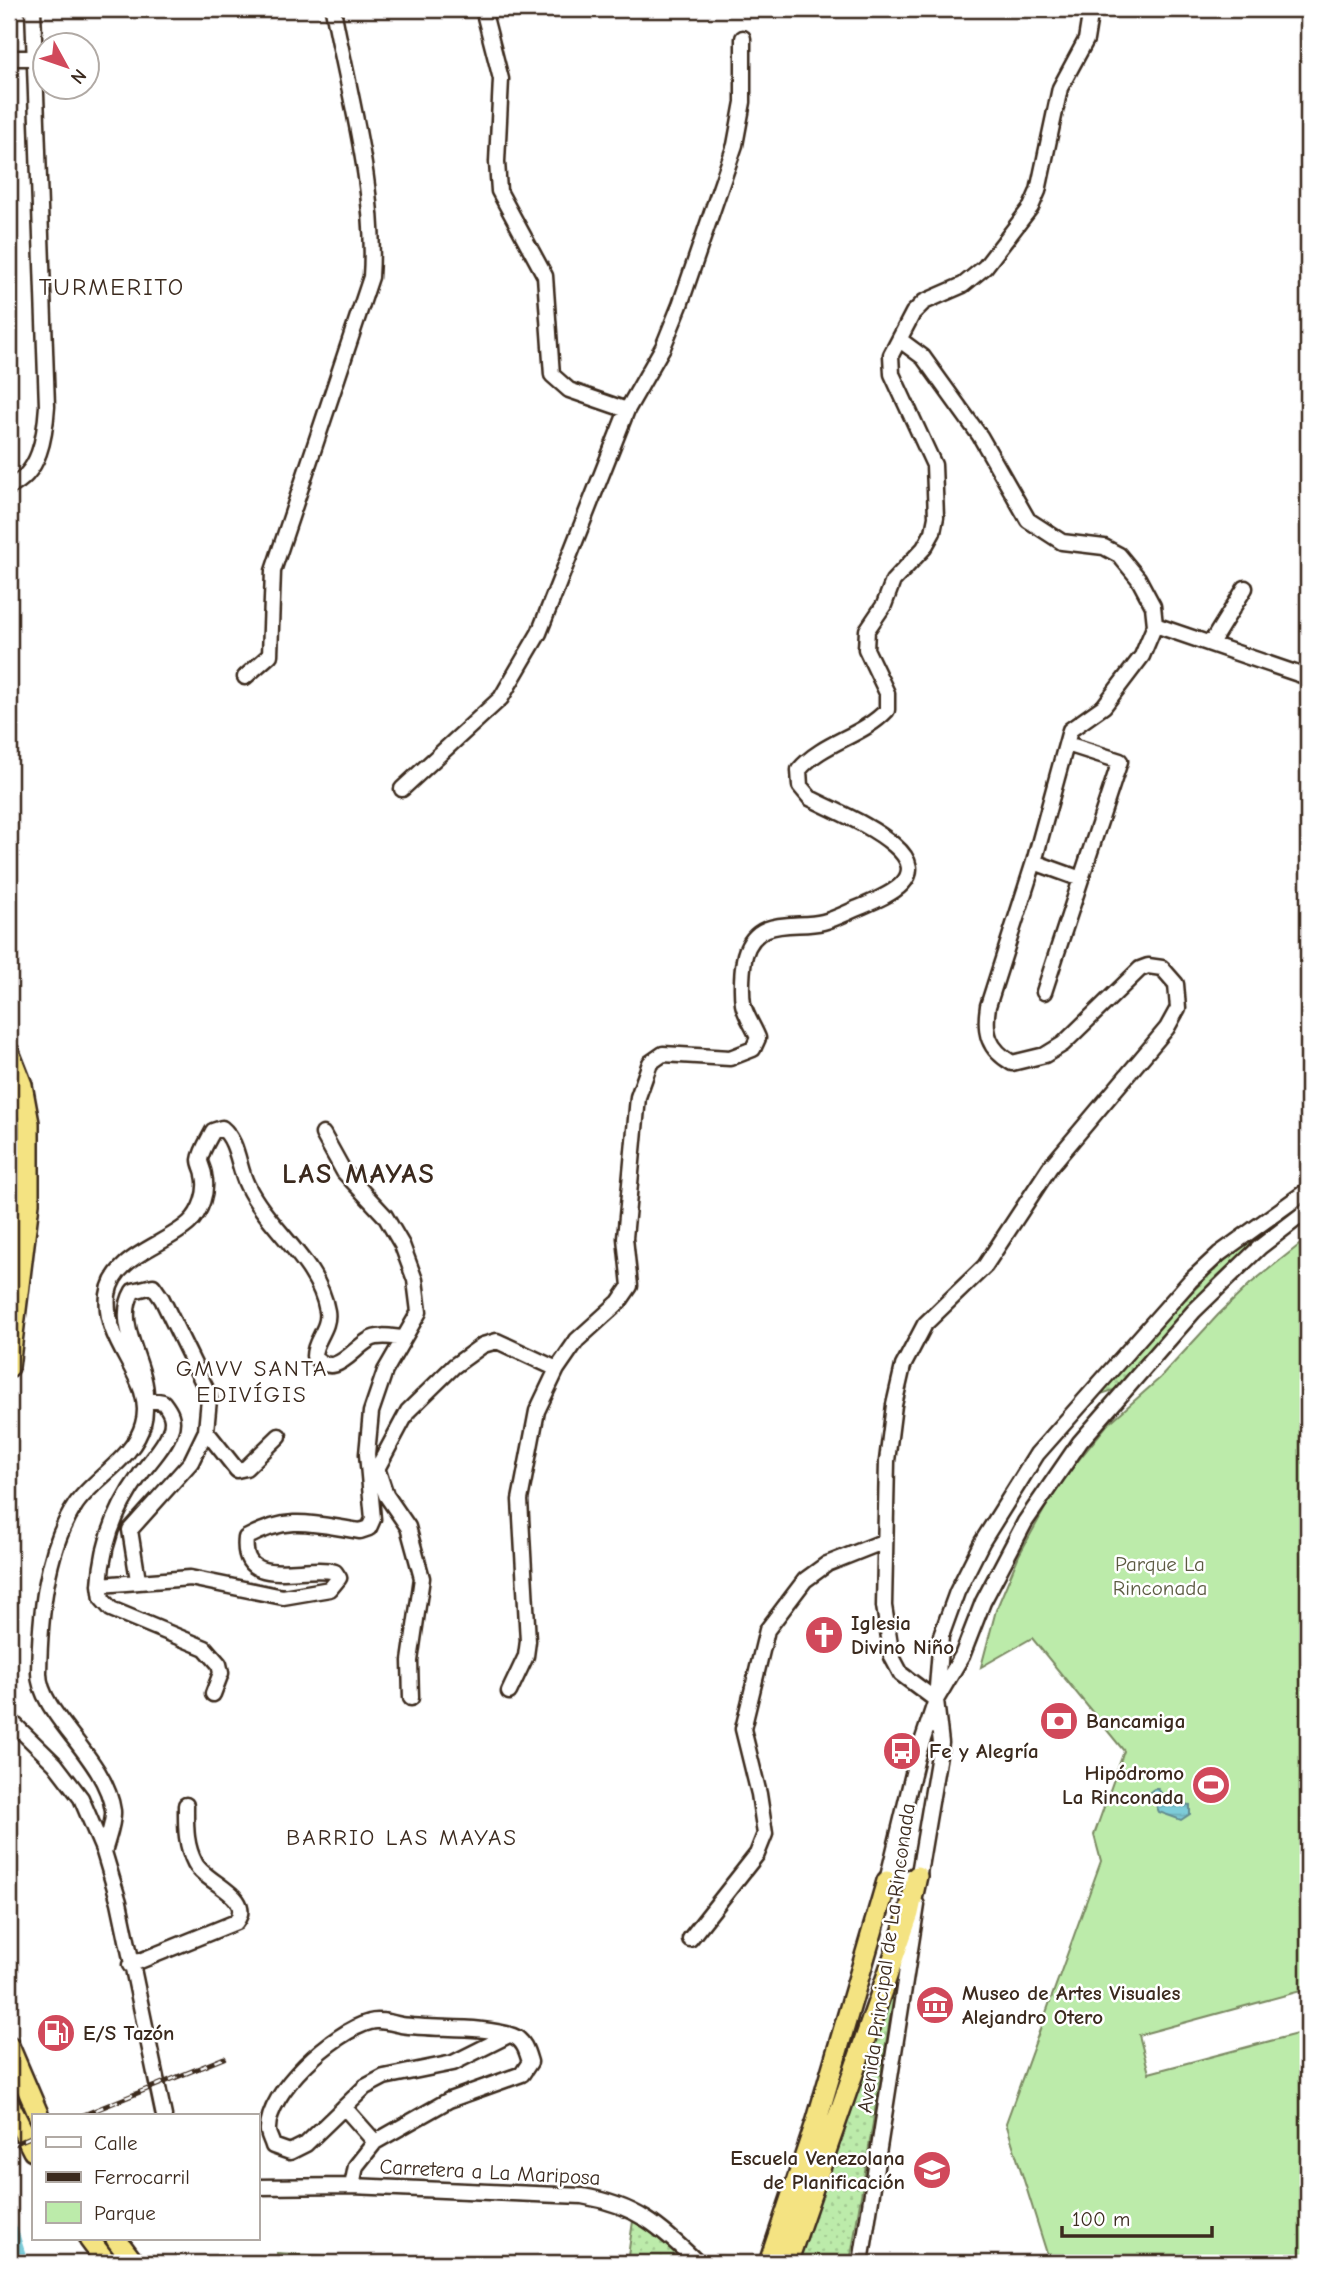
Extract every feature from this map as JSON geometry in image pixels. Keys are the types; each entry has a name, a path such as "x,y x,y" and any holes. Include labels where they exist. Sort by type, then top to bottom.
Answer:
{"highway":[{"path":"9,1052 22,1086 29,1123 29,1203 9,1367"},
{"path":"9,1146 13,1195 9,1246"},
{"path":"786,2263 909,1913 917,1876"},
{"path":"769,2263 817,2120 887,1881"},
{"path":"9,2046 38,2114"},
{"path":"9,2104 32,2149"},
{"path":"90,2240 107,2263"},
{"path":"117,2240 134,2263"}],"street":[{"path":"33,9 33,32"},
{"path":"245,677 270,655 273,571 371,277 373,246 369,205 333,9"},
{"path":"483,9 500,79 497,162 499,191 545,276 552,375 569,390 627,410"},
{"path":"509,1692 526,1656 528,1641 520,1500 537,1411 557,1369 577,1340 620,1302 630,1286 626,1226 638,1097 650,1063 663,1054 730,1058 752,1049 758,1038 743,1005 743,994 745,955 752,944 778,924 821,923 884,899 901,887 908,874 907,862 896,846 810,798 800,786 799,770 810,757 876,722 887,710 887,693 866,649 867,630 884,606 893,581 924,548 933,532 934,465 892,374 891,355 912,313 924,302 963,285 985,267 1031,207 1038,191 1060,88 1086,40 1091,9"},
{"path":"402,789 501,698 539,633 627,410 663,347 676,316 735,145 743,102 743,38"},
{"path":"9,58 32,58"},
{"path":"9,487 17,484 34,464 44,439 47,406 36,102"},
{"path":"900,340 923,357 966,416 1028,520 1062,542 1104,547 1119,555 1138,578 1153,606 1155,625 1142,656 1104,706 1075,724 1067,744 1034,862 988,1006 985,1027 990,1046 1012,1063 1045,1055 1079,1030 1132,974 1148,966 1162,968 1170,975 1176,984 1178,1007 1158,1039 1050,1167 985,1266 938,1310 914,1342 894,1405 887,1461 884,1606 892,1657 901,1674 936,1700"},
{"path":"1211,643 1245,587"},
{"path":"1155,625 1307,677"},
{"path":"1044,992 1119,761 1067,744"},
{"path":"1034,862 1081,879"},
{"path":"146,1399 116,1342 107,1317 108,1292 121,1270 190,1222 200,1208 205,1185 200,1161 213,1131 222,1128 230,1135 248,1187 317,1284 327,1312 327,1323 314,1347 314,1356 319,1362 328,1366 340,1364 370,1339 402,1338"},
{"path":"100,1585 190,1578 283,1597 330,1590 339,1578 335,1572 326,1569 280,1572 256,1569 246,1558 246,1538 269,1525 286,1522 360,1531 369,1528 373,1519 367,1454 376,1389 402,1338 419,1312 415,1280 402,1245 385,1216 344,1172 323,1134"},
{"name":"Avenida Principal de La Rinconada","path":"861,2263 917,1914 917,1876 941,1743 936,1700 941,1636 957,1592 982,1542 1037,1454 1190,1281 1219,1254 1308,1190"},
{"name":"Avenida Principal de La Rinconada","path":"887,1881 915,1767 936,1700 962,1656 1007,1551 1058,1471 1194,1311 1260,1247 1308,1210"},
{"path":"104,1852 113,1812 103,1779 88,1753 62,1722 43,1691 39,1676 41,1643 48,1584 57,1544 76,1505 138,1437 144,1423 146,1384 136,1356 126,1307 133,1291 148,1285 162,1299 209,1399 206,1431 191,1461 130,1530 138,1580"},
{"path":"370,1482 408,1411 454,1366 483,1345 497,1341 557,1369"},
{"path":"146,1399 163,1402 171,1412 173,1422 170,1433 131,1487 114,1518 101,1559 102,1600 111,1609 205,1648 212,1655 221,1673 214,1694"},
{"path":"206,1431 237,1470 246,1468 279,1436"},
{"path":"377,1468 386,1495 408,1527 422,1578 419,1618 412,1646 411,1698"},
{"path":"690,1939 757,1854 765,1834 760,1794 743,1729 767,1629 805,1580 827,1564 885,1541"},
{"path":"9,1719 54,1764 81,1798 104,1852 119,1902 130,1965 164,2114"},
{"path":"130,1965 236,1922 241,1915 237,1900 231,1893 207,1880 197,1866 187,1844 186,1805"},
{"path":"887,1881 917,1876"},
{"path":"352,2186 356,2166 375,2142 449,2100 522,2074 530,2062 526,2047 515,2037 507,2036 372,2020 346,2031 300,2070 273,2107 268,2131 273,2146 290,2152 306,2144 365,2088 384,2077 453,2063 507,2036"},
{"path":"344,2107 375,2142"},
{"name":"Carretera a La Mariposa","path":"259,2187 352,2186 582,2196 610,2200 636,2211 666,2231 698,2263"}],"green space":[{"path":"1308,1197 1261,1235 1211,1282 1117,1389 1098,1395 1171,1314 1222,1263 1249,1239"},
{"name":"Hipódromo La Rinconada","path":"1308,1238 1308,1989 1139,2035 1149,2073 1308,2031 1308,2263 1050,2263 1006,2123 1101,1861 1094,1835 1124,1751 1032,1638 981,1667 996,1610 1019,1555 1049,1501 1076,1463 1107,1425 1160,1378 1218,1315 1250,1284"},
{"path":"897,1976 850,2263 797,2263"},
{"path":"634,2214 682,2260 684,2263 627,2263"},
{"path":"277,2253 324,2256 324,2263 277,2263"}],"water":[{"path":"1158,1789 1169,1803 1190,1805 1190,1814 1181,1820 1159,1812 1150,1792"}],"waterway":[{"path":"9,2231 19,2263"}],"railway":[{"path":"86,2114 224,2058"},
{"path":"9,2146 32,2136"}],"place":[{"name":"Iglesia Divino Niño","path":"824,1635"},
{"name":"Bancamiga","path":"1059,1721"},
{"name":"Fe y Alegría","path":"902,1751"},
{"name":"Hipódromo La Rinconada","path":"1211,1785"},
{"name":"Museo de Artes Visuales Alejandro Otero","path":"935,2005"},
{"name":"E/S Tazón","path":"56,2033"},
{"name":"Escuela Venezolana de Planificación","path":"932,2170"}],"district":[{"name":"TURMERITO","path":"112,287"},
{"name":"LAS MAYAS","path":"359,1174"},
{"name":"GMVV SANTA EDIVÍGIS","path":"252,1381"},
{"name":"BARRIO LAS MAYAS","path":"402,1837"}],"park label":[{"name":"Parque La Rinconada","path":"1160,1576"}]}
